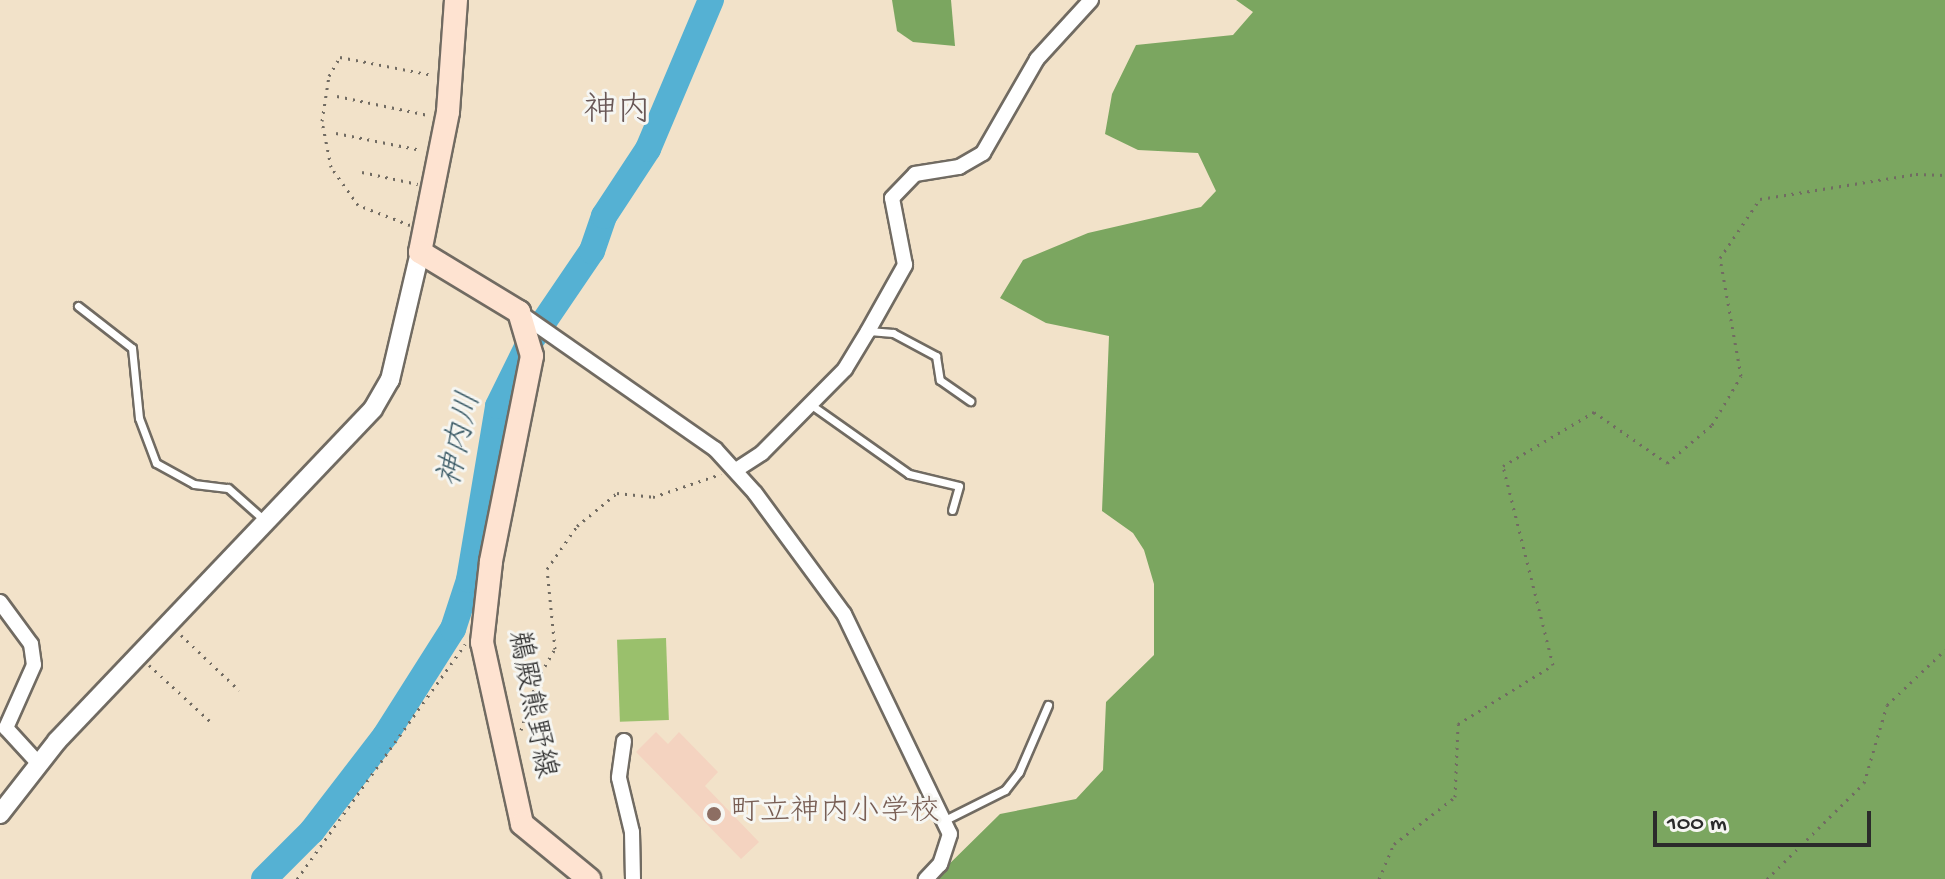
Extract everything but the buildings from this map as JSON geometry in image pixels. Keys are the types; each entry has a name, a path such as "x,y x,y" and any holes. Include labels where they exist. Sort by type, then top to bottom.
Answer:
{"main road":[{"path":"456,0 447,119 420,252 519,312"},
{"name":"鵜殿熊野線","path":"519,312 532,356 531,378 510,454 483,617 482,642 513,765 522,824 589,879"}],"street":[{"path":"736,470 762,453 845,369 868,331 905,265 892,198 915,174 959,167 983,153 1037,59 1091,0"},
{"path":"0,814 39,764 350,439 384,390 420,252"},
{"path":"519,312 715,449 736,470 844,614 950,834 940,864 926,879"},
{"path":"0,602 31,644 34,665 6,728 39,764"},
{"path":"624,741 619,778 632,832 633,879"}],"lane":[{"path":"78,306 132,348 139,418 156,463 194,484 228,488 267,523"},
{"path":"868,331 893,333 936,356 940,380 970,401"},
{"path":"809,403 909,474 959,486 952,510"},
{"path":"945,820 1005,790 1019,772 1048,705"}],"path":[{"path":"425,230 358,205 331,167 322,121 329,76 340,57 451,79"},
{"path":"337,96 447,119"},
{"path":"336,133 440,154"},
{"path":"362,172 433,187"},
{"path":"1379,879 1394,844 1455,797 1458,724 1553,665 1503,466 1594,412 1667,463 1712,425 1741,376 1720,258 1760,199 1916,174 1945,175"},
{"path":"513,765 525,711 555,649 547,569 577,526 617,493 653,497 736,470"},
{"path":"297,879 483,617"},
{"path":"170,625 239,690"},
{"path":"1767,879 1864,783 1887,705 1945,650"},
{"path":"140,657 211,722"}],"shaded area":[{"name":"町立神内小学校","path":"656,732 668,744 679,732 718,772 705,786 759,842 741,859 636,752"}],"green space":[{"path":"892,0 951,0 955,46 913,42 897,31"},
{"path":"1236,0 1945,0 1945,879 934,879 1000,814 1076,799 1103,770 1106,702 1154,655 1154,584 1144,550 1133,533 1102,511 1109,336 1046,323 1000,298 1023,260 1088,233 1201,207 1216,191 1198,153 1138,150 1105,134 1112,94 1136,45 1233,35 1253,12"},
{"path":"666,638 669,720 620,722 617,640"}],"waterway":[{"name":"神内川","path":"264,879 312,831 385,736 453,629 469,580 498,406 528,345 592,251 604,216 648,149 711,0"}],"place":[{"name":"町立神内小学校","path":"714,814"}],"district":[{"name":"神内","path":"617,114"}]}
